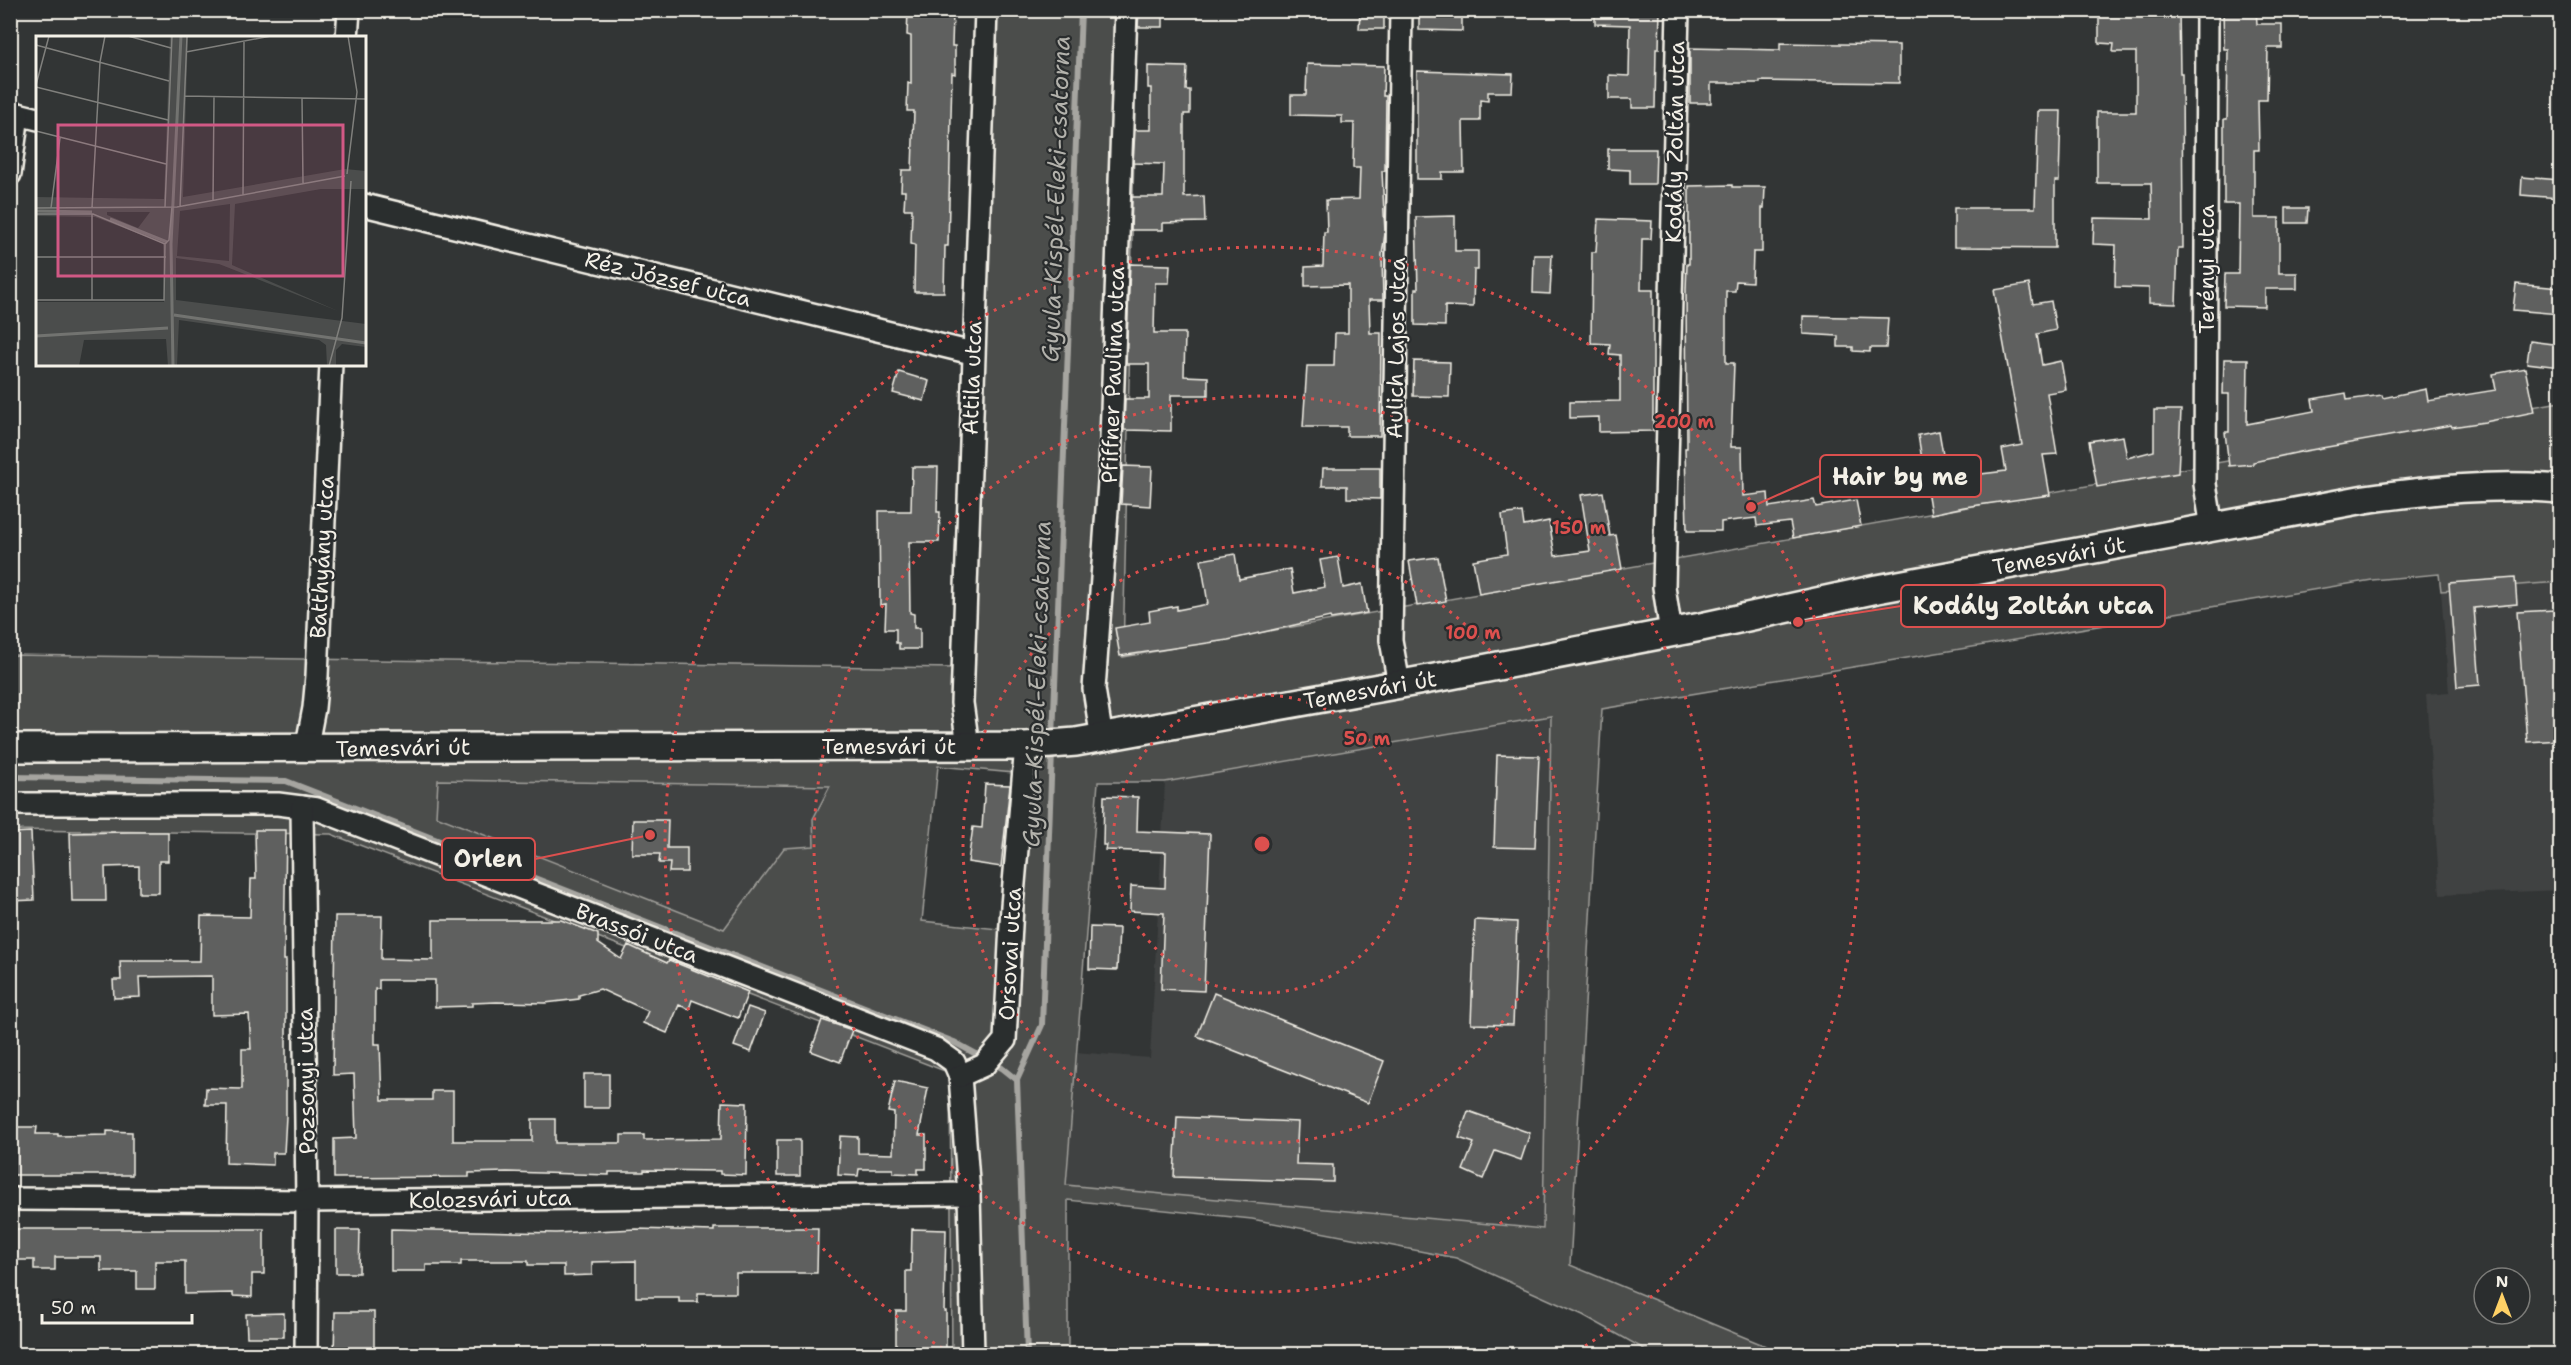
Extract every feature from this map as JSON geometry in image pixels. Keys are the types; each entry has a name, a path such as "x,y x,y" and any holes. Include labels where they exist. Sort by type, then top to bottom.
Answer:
{"street":[{"path":"347,36 349,10"},
{"name":"Attila utca","path":"968,746 962,704 972,353 986,10"},
{"name":"Pfiffner Paulina utca","path":"1089,740 1110,468 1126,10"},
{"name":"Aulich Lajos utca","path":"1399,684 1391,640 1401,10"},
{"name":"Kodály Zoltán utca","path":"1671,633 1664,587 1678,10"},
{"name":"Terényi utca","path":"2207,10 2205,484 2212,528"},
{"path":"10,174 22,115"},
{"name":"Réz József utca","path":"366,205 972,353"},
{"name":"Batthyány utca","path":"306,750 317,676 331,366"},
{"name":"Temesvári út","path":"2420,491 2454,481 2560,470"},
{"name":"Temesvári út","path":"10,748 306,750 431,747 968,746 1031,745 1089,740 1671,633 1877,589 2365,499 2420,491 2502,487 2560,489"},
{"name":"Orsovai utca","path":"960,1076 989,1060 1005,1040 1012,906 1031,745"},
{"path":"10,804 278,804 302,807"},
{"name":"Brassói utca","path":"302,807 317,809 936,1049 954,1062 960,1076"},
{"name":"Pozsonyi utca","path":"302,807 307,1201 306,1354"},
{"path":"960,1076 969,1194 973,1354"},
{"name":"Kolozsvári utca","path":"10,1199 307,1201 969,1194"}],"shaded area":[{"path":"977,11 1137,11 1123,657 2560,402 2560,582 2441,591 2439,574 2372,580 1602,709 1570,1265 1785,1354 1653,1354 1583,1315 1456,1258 1252,1219 1068,1200 1068,1354 952,1354 950,1073 331,834 11,830 11,655 956,668 964,323","holes":["1551,716 1543,1229 1066,1185 1098,782 1165,782","938,766 1014,773 998,929 922,921","438,780 830,786 813,819 814,846 784,848 724,929 436,816"]},
{"path":"2560,582 2560,890 2440,895 2426,694 2449,692 2441,591"},
{"path":"1551,715 1543,1230 1066,1185 1075,1052 1150,1058 1165,782"},
{"path":"438,780 831,786 813,819 814,847 783,848 724,929 436,816"}],"building":[{"path":"1139,10 1163,10 1163,27 1138,27"},
{"path":"1360,10 1384,10 1384,29 1359,29"},
{"path":"1419,10 1462,10 1462,31 1419,30"},
{"path":"1595,10 1660,10 1659,49 1656,49 1655,108 1632,108 1632,99 1609,99 1609,75 1629,76 1630,25 1595,24"},
{"path":"2099,10 2179,10 2180,73 2182,73 2183,248 2178,248 2176,304 2149,303 2149,288 2115,287 2116,245 2093,244 2094,218 2152,219 2151,183 2097,183 2097,112 2136,112 2136,52 2113,52 2114,44 2099,43"},
{"path":"2223,10 2256,10 2257,24 2282,24 2282,48 2268,48 2267,100 2258,100 2259,150 2254,150 2254,218 2279,218 2279,273 2297,273 2297,289 2265,289 2265,307 2224,306 2225,274 2238,274 2239,204 2224,204 2224,119 2227,119 2228,49 2224,49"},
{"path":"908,11 953,13 952,46 955,46 955,74 952,73 948,246 945,246 944,292 914,292 915,245 911,244 912,209 904,209 905,191 901,191 902,170 912,170 914,111 907,111 908,83 911,84 911,36 907,35"},
{"path":"1780,43 1899,45 1899,83 1760,81 1760,83 1711,83 1711,103 1690,103 1690,48 1780,50"},
{"path":"1307,64 1384,66 1383,96 1386,96 1385,171 1382,171 1385,233 1382,255 1383,300 1369,300 1370,333 1381,333 1380,436 1347,436 1347,427 1303,427 1307,366 1334,366 1335,333 1348,333 1348,285 1305,286 1305,267 1323,266 1324,232 1327,232 1326,200 1359,199 1360,168 1353,168 1354,123 1342,123 1342,116 1291,115 1291,95 1306,95"},
{"path":"1148,66 1187,67 1186,90 1190,90 1190,114 1184,114 1184,197 1204,196 1205,222 1163,223 1163,230 1131,230 1132,197 1163,197 1164,164 1133,163 1135,130 1151,130 1151,88 1148,88"},
{"path":"1417,71 1513,74 1512,92 1488,92 1488,101 1480,100 1480,121 1463,121 1464,172 1442,172 1442,179 1417,179"},
{"path":"2038,111 2061,111 2059,181 2055,181 2055,248 1954,247 1954,208 2035,208"},
{"path":"1608,149 1656,149 1655,184 1630,184 1630,170 1608,169"},
{"path":"2522,177 2560,180 2560,198 2521,195"},
{"path":"1732,185 1732,187 1765,187 1764,208 1762,208 1762,252 1753,252 1752,282 1736,281 1735,291 1726,291 1726,363 1734,363 1731,447 1742,447 1743,496 1768,493 1769,507 1814,500 1816,507 1856,500 1861,526 1793,538 1790,522 1757,526 1756,518 1721,522 1721,531 1687,531 1685,448 1687,448 1686,289 1687,264 1689,264 1689,186"},
{"path":"2286,208 2308,208 2307,223 2286,223"},
{"path":"1455,216 1455,251 1478,251 1478,270 1474,270 1473,307 1445,306 1445,326 1415,325 1415,289 1418,289 1416,217"},
{"path":"1598,219 1652,221 1651,239 1642,239 1641,290 1653,290 1653,431 1599,432 1599,417 1570,418 1570,402 1620,401 1620,355 1609,354 1610,344 1591,343 1592,252 1596,252"},
{"path":"1534,255 1552,255 1550,294 1533,293"},
{"path":"1130,264 1170,265 1169,283 1155,283 1154,333 1185,333 1184,376 1208,377 1208,395 1171,395 1171,431 1124,430 1125,399 1149,399 1149,364 1126,364"},
{"path":"2029,284 2033,304 2051,301 2056,330 2037,334 2042,365 2061,361 2066,390 2047,393 2057,454 2043,455 2050,495 1931,514 1918,435 1939,431 1947,478 2006,471 2002,449 2022,445 1994,290"},
{"path":"2516,284 2560,288 2560,314 2513,310"},
{"path":"1803,316 1888,318 1886,348 1870,348 1870,352 1853,351 1853,347 1838,347 1838,336 1803,334"},
{"path":"2530,341 2560,345 2560,367 2527,363"},
{"path":"2224,359 2248,359 2247,424 2314,411 2312,399 2346,393 2347,400 2382,395 2383,398 2426,389 2428,401 2496,390 2493,374 2525,368 2534,412 2305,451 2253,462 2253,464 2229,466 2225,432 2229,432 2229,394 2223,394"},
{"path":"1414,361 1450,362 1449,397 1413,396"},
{"path":"899,372 929,381 924,401 893,393"},
{"path":"2154,410 2181,410 2178,473 2097,487 2089,441 2123,436 2127,458 2154,451"},
{"path":"1123,466 1152,467 1150,506 1121,504"},
{"path":"912,467 938,467 939,542 909,542 910,613 914,614 914,628 920,628 920,649 899,649 899,643 896,643 896,629 885,629 886,604 880,605 879,511 911,511"},
{"path":"1323,468 1380,468 1380,499 1347,498 1347,486 1322,486"},
{"path":"1603,492 1610,536 1616,535 1622,569 1479,594 1473,560 1507,554 1502,515 1522,512 1524,526 1549,521 1555,556 1590,551 1581,495"},
{"path":"1235,554 1239,579 1290,569 1294,593 1325,587 1320,560 1338,557 1343,588 1362,584 1367,613 1331,619 1330,617 1228,640 1120,656 1115,628 1150,622 1149,611 1177,606 1177,610 1208,604 1201,560"},
{"path":"1438,557 1446,601 1417,606 1409,561"},
{"path":"2515,578 2517,604 2474,608 2480,685 2457,687 2449,583"},
{"path":"2554,610 2560,740 2527,742 2517,612"},
{"path":"1497,755 1539,756 1535,848 1494,847"},
{"path":"985,784 1010,785 1001,867 968,862 973,827 982,828"},
{"path":"1104,796 1138,797 1137,831 1210,834 1204,991 1161,989 1164,913 1130,911 1131,886 1165,888 1166,852 1105,850 1106,845 1103,845"},
{"path":"633,820 668,820 667,848 687,848 687,872 669,872 670,863 659,863 660,854 632,854"},
{"path":"255,830 286,830 284,960 286,960 286,1116 284,1153 273,1153 273,1165 226,1163 227,1105 205,1105 206,1088 242,1089 242,1049 251,1049 249,1014 212,1015 212,976 139,977 140,997 114,998 113,980 121,980 120,961 200,961 201,916 250,917 251,879 256,879"},
{"path":"31,832 34,900 10,901 10,833"},
{"path":"168,832 168,861 159,861 159,893 139,893 139,866 105,867 106,901 72,901 70,833"},
{"path":"335,916 382,916 381,959 433,960 433,920 561,920 598,934 598,943 621,959 628,945 667,963 669,960 748,992 738,1018 692,1000 689,1009 679,1005 667,1033 643,1023 648,1011 600,989 579,995 579,999 545,1003 497,1002 472,1003 472,1006 435,1007 435,980 379,980 379,989 375,989 375,1044 380,1044 382,1100 432,1100 432,1091 453,1091 453,1141 532,1141 532,1119 555,1119 555,1143 621,1143 621,1135 644,1135 644,1140 721,1139 722,1102 747,1103 746,1175 720,1174 720,1171 644,1170 644,1172 609,1172 609,1175 507,1172 469,1173 469,1177 334,1178 334,1139 356,1138 354,1074 333,1075"},
{"path":"1475,920 1517,922 1513,1025 1471,1024"},
{"path":"1090,927 1119,928 1117,970 1089,969"},
{"path":"1214,993 1384,1061 1368,1103 1197,1036"},
{"path":"748,1007 765,1013 751,1052 734,1046"},
{"path":"822,1020 852,1030 840,1062 811,1051"},
{"path":"584,1074 609,1074 609,1108 584,1108"},
{"path":"895,1081 928,1088 919,1135 926,1135 926,1169 918,1169 918,1174 893,1173 893,1169 859,1169 858,1176 838,1175 840,1136 858,1137 858,1153 893,1154 894,1113 888,1112"},
{"path":"1468,1111 1530,1133 1521,1160 1495,1151 1483,1179 1463,1170 1474,1143 1459,1138"},
{"path":"1177,1117 1298,1122 1296,1164 1333,1165 1333,1182 1174,1177"},
{"path":"10,1127 37,1127 36,1134 58,1134 58,1136 107,1135 107,1131 132,1132 132,1175 10,1175"},
{"path":"777,1140 800,1140 800,1176 777,1176"},
{"path":"714,1228 818,1228 817,1273 736,1273 736,1293 698,1293 698,1302 679,1302 679,1297 636,1297 636,1261 592,1262 592,1275 564,1276 564,1265 528,1265 528,1261 461,1261 461,1265 426,1265 426,1271 391,1271 391,1229 556,1233 636,1229 714,1231"},
{"path":"10,1229 264,1229 264,1274 252,1274 252,1297 233,1296 233,1293 185,1294 185,1261 155,1261 155,1289 137,1289 137,1271 101,1271 101,1257 55,1257 55,1270 34,1270 34,1260 10,1260"},
{"path":"912,1229 946,1230 944,1311 946,1311 946,1354 896,1354 896,1311 906,1311 906,1271 911,1271"},
{"path":"336,1230 360,1230 359,1273 336,1273"},
{"path":"335,1312 374,1312 374,1354 334,1354"},
{"path":"284,1313 284,1337 247,1337 246,1314"}],"waterway":[{"name":"Gyula-Kispél-Eleki-csatorna","path":"1053,738 1081,10"},
{"name":"Gyula-Kispél-Eleki-csatorna","path":"1027,1354 1017,1080 1042,1025 1052,752"},
{"path":"10,777 286,781 954,1042 1002,1068 1017,1080"}],"place":[{"name":"Hair by me","path":"1751,507"},
{"name":"Kodály Zoltán utca","path":"1798,622"},
{"name":"Orlen","path":"650,835"}]}
